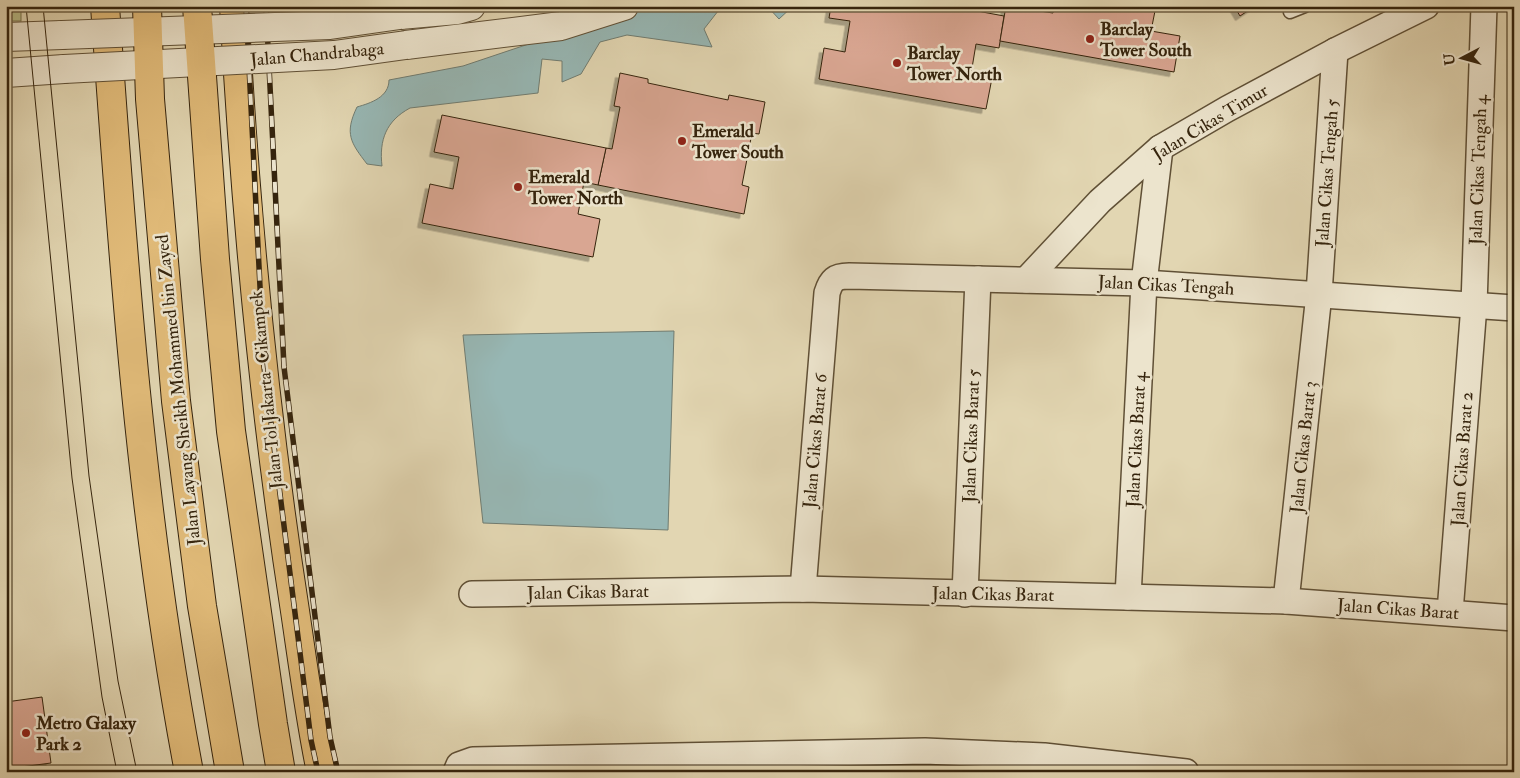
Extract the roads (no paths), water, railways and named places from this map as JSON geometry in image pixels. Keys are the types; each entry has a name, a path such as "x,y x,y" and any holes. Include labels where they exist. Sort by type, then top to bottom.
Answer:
{"highway":[{"path":"104,6 132,362 157,570 189,772"},
{"name":"Jalan Layang Sheikh Mohammed bin Zayed","path":"147,6 150,99 176,401 202,606 230,772"},
{"path":"197,6 214,259 231,431 272,724 281,772"},
{"name":"Jalan Tol Jakarta–Cikampek","path":"234,6 240,108 260,341 281,521 321,772"}],"street":[{"name":"Jalan Chandrabaga","path":"6,37 330,25 400,15 457,10 471,6"},
{"name":"Jalan Chandrabaga","path":"6,73 334,55 561,26 624,6"},
{"name":"Jalan Cikas Timur","path":"1026,280 1100,201 1160,148 1227,109 1335,51 1426,6"},
{"name":"Jalan Cikas Tengah 4","path":"1474,304 1484,6"},
{"name":"Jalan Cikas Tengah 5","path":"1319,294 1335,51"},
{"name":"Jalan Cikas Barat 4","path":"1128,598 1144,283 1160,148"},
{"name":"Jalan Cikas Tengah","path":"827,293 830,282 835,278 843,276 1144,283 1514,308"},
{"name":"Jalan Cikas Barat 5","path":"964,594 978,279"},
{"name":"Jalan Cikas Barat 6","path":"803,589 827,293"},
{"name":"Jalan Cikas Barat 3","path":"1286,601 1319,294"},
{"name":"Jalan Cikas Barat 2","path":"1450,612 1474,304"},
{"name":"Jalan Cikas Barat","path":"472,594 803,589 1286,601 1514,618"},
{"path":"456,772 456,768 462,763 473,760 926,762 1044,756 1186,772"}],"lane":[{"path":"1290,12 1305,6"}],"water":[{"path":"642,6 722,6 704,29 712,47 627,35 600,42 581,74 562,82 562,61 542,59 538,93 410,108 395,119 386,132 382,148 382,166 367,164 353,144 350,131 357,107 383,95 389,80 463,66"},
{"path":"767,6 793,6 779,19"},
{"path":"674,331 668,530 483,523 463,335"}],"tram line":[{"path":"26,6 72,478 102,697 117,772"},
{"path":"43,6 89,476 118,681 137,772"}],"railway":[{"path":"246,6 264,367 311,740 318,772"},
{"path":"266,6 284,367 330,737 338,772"}],"place":[{"name":"Barclay Tower South","path":"1090,39"},
{"name":"Barclay Tower North","path":"897,63"},
{"name":"Emerald Tower South","path":"682,141"},
{"name":"Emerald Tower North","path":"518,187"},
{"name":"Metro Galaxy Park 2","path":"26,733"}]}
